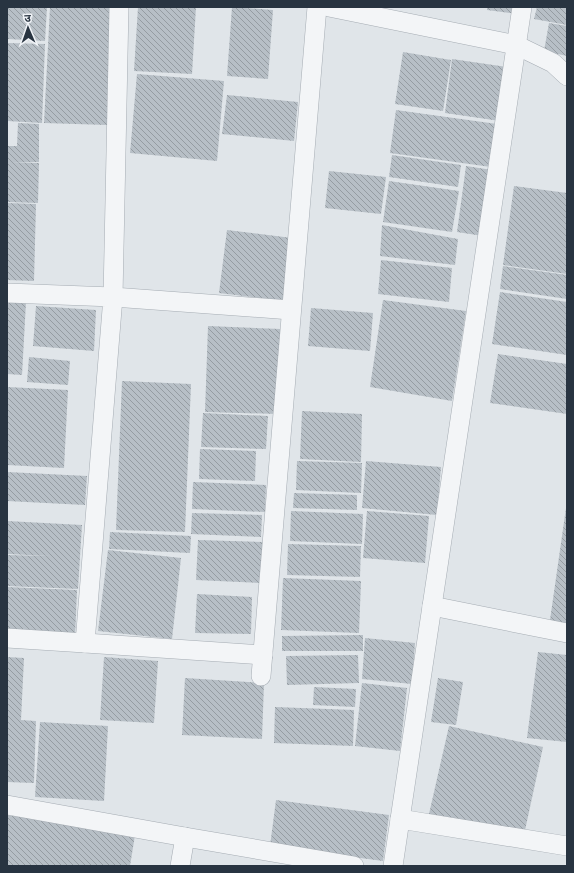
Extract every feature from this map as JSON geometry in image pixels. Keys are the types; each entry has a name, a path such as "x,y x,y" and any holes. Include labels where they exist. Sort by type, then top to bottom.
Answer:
{"street":[{"path":"85,642 113,297 120,7"},
{"path":"261,676 317,7"},
{"path":"329,7 516,45 553,63 567,76"},
{"path":"393,866 522,7"},
{"path":"7,293 113,297 291,310"},
{"path":"432,606 567,633"},
{"path":"7,638 263,655"},
{"path":"7,805 354,866"},
{"path":"400,819 567,846"},
{"path":"180,866 185,837"}],"building":[{"path":"7,7 47,7 45,41 7,39"},
{"path":"50,7 113,7 107,125 44,123"},
{"path":"138,7 196,7 192,74 134,71"},
{"path":"232,7 273,10 268,79 227,76"},
{"path":"487,7 518,7 517,14 487,10"},
{"path":"537,7 567,7 567,25 534,19"},
{"path":"549,23 567,26 567,56 544,51"},
{"path":"7,43 45,44 42,123 7,121"},
{"path":"403,52 451,60 443,111 395,104"},
{"path":"452,59 507,67 500,121 445,113"},
{"path":"137,74 224,81 217,161 130,153"},
{"path":"227,95 298,102 294,141 222,134"},
{"path":"396,110 497,124 491,167 390,153"},
{"path":"18,123 39,124 39,162 12,163 39,163 38,203 7,202 7,146 17,146"},
{"path":"392,155 461,165 458,187 389,177"},
{"path":"466,166 492,170 483,236 457,232"},
{"path":"329,171 386,177 381,214 325,208"},
{"path":"389,181 459,191 452,232 383,222"},
{"path":"514,186 567,193 567,274 503,265"},
{"path":"7,203 36,204 34,281 7,280"},
{"path":"382,225 458,239 455,265 380,256"},
{"path":"227,230 292,238 284,301 219,293"},
{"path":"381,260 452,268 449,302 378,294"},
{"path":"503,266 567,275 567,299 500,289"},
{"path":"500,292 567,302 567,355 492,344"},
{"path":"383,300 466,311 452,401 370,387"},
{"path":"7,301 26,302 22,375 7,374"},
{"path":"36,306 96,310 94,351 33,346"},
{"path":"311,308 373,313 370,351 308,346"},
{"path":"208,326 281,329 277,414 205,412"},
{"path":"498,354 567,364 567,414 490,403"},
{"path":"29,357 70,361 68,385 27,382"},
{"path":"122,381 191,384 185,532 116,530"},
{"path":"7,387 68,390 64,468 7,465"},
{"path":"302,411 362,414 361,462 300,459"},
{"path":"203,413 268,416 266,449 201,447"},
{"path":"200,449 256,451 255,481 199,479"},
{"path":"297,461 362,463 361,493 296,490"},
{"path":"366,461 441,467 437,515 362,508"},
{"path":"7,472 87,476 85,505 7,501"},
{"path":"193,482 266,485 265,512 192,509"},
{"path":"294,493 357,495 357,510 293,508"},
{"path":"567,508 567,629 549,627"},
{"path":"291,511 363,514 362,544 290,541"},
{"path":"367,511 429,516 425,563 363,558"},
{"path":"192,513 262,515 261,537 191,534"},
{"path":"7,521 82,525 78,589 7,586 7,555 50,556 7,554"},
{"path":"110,532 191,536 190,553 109,549"},
{"path":"198,540 263,542 261,583 196,580"},
{"path":"288,544 361,546 360,577 287,575"},
{"path":"108,550 181,558 172,639 98,631"},
{"path":"283,578 361,581 359,633 281,630"},
{"path":"7,587 77,590 75,637 7,634"},
{"path":"197,594 252,597 251,634 195,633"},
{"path":"363,635 363,651 282,651 282,636"},
{"path":"365,638 415,643 412,684 362,679"},
{"path":"538,652 567,655 567,742 527,738"},
{"path":"358,655 359,683 287,685 286,656"},
{"path":"7,657 24,658 21,720 36,721 34,783 7,782"},
{"path":"104,657 158,661 154,723 100,720"},
{"path":"185,678 264,683 262,739 182,735"},
{"path":"438,678 463,682 456,725 431,722"},
{"path":"362,683 407,688 400,751 355,746"},
{"path":"314,687 356,689 355,707 313,705"},
{"path":"275,707 354,710 353,746 274,743"},
{"path":"40,722 108,726 104,801 35,797"},
{"path":"449,726 543,747 524,835 429,814"},
{"path":"276,800 389,815 383,861 270,846"},
{"path":"7,815 135,835 130,866 7,866"}]}
